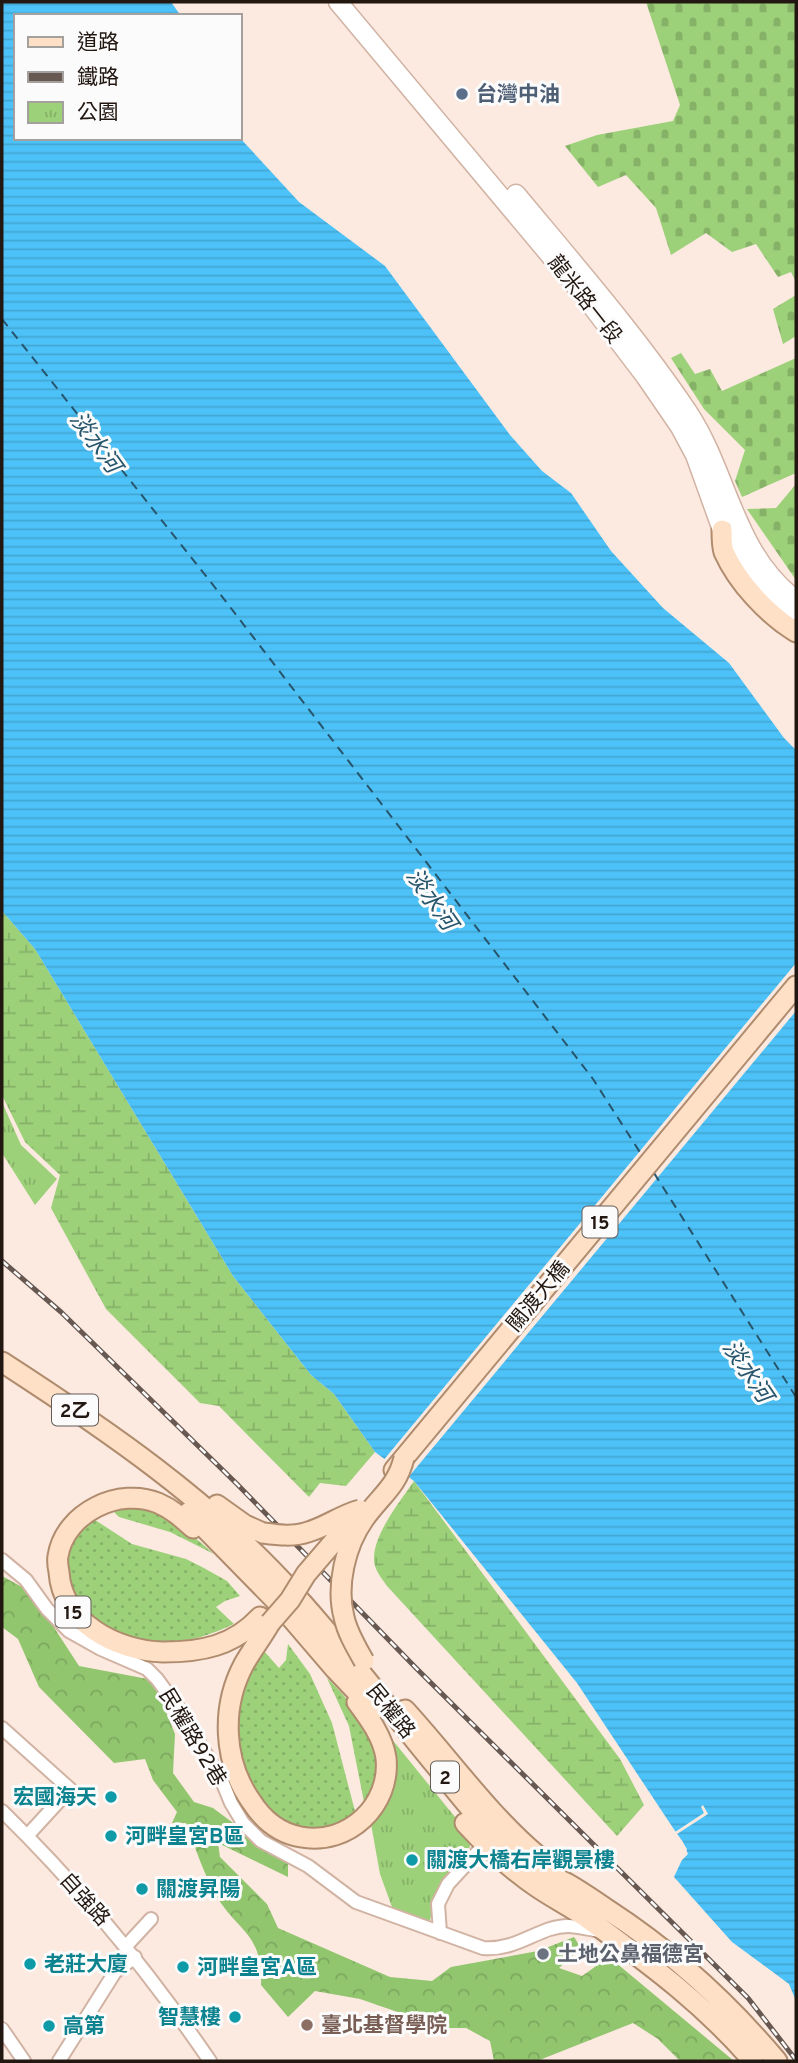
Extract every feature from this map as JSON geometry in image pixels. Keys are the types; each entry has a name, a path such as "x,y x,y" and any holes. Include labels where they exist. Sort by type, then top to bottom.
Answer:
{"main road":[{"name":"龍米路一段","path":"338,2 522,220 645,376 695,455 722,530 757,583 796,618"},
{"name":"龍米路一段","path":"353,2 568,256 656,369 690,415 740,528 761,564 796,600"},
{"path":"722,530 723,550 745,585 768,610 796,632"},
{"name":"關渡大橋","path":"335,1669 370,1720 383,1746 386,1774 384,1785 377,1803 361,1821 343,1832 322,1838 302,1838 277,1829 261,1816 243,1790 231,1762 228,1733 231,1704 238,1677 265,1620 283,1593 306,1574 361,1510 796,986"},
{"path":"2,1348 111,1419 245,1525 273,1534 307,1533 342,1515 361,1510"},
{"name":"民權路","path":"2,1363 99,1425 203,1524 232,1557 287,1600 355,1664 481,1820 528,1865 550,1874 624,1920 718,1998 777,2061"},
{"name":"民權路","path":"2,1375 143,1465 249,1547 335,1669 361,1694 458,1815 485,1844 535,1886 587,1919 669,1979 724,2028 753,2061"},
{"path":"404,1458 400,1476 363,1521 348,1552 340,1586 343,1617 364,1661 388,1692 440,1747 498,1817 538,1856 550,1874"},
{"name":"關渡大橋","path":"232,1557 209,1542 176,1512 157,1502 130,1497 86,1512 68,1531 57,1556 60,1587 74,1614 95,1632 122,1644 152,1652 190,1652 226,1642 265,1620"}],"street":[{"name":"民權路92巷","path":"2,1560 26,1580 47,1609 69,1631 101,1649 147,1669 158,1679 222,1781 243,1823 261,1841 308,1866 356,1902 383,1911"},
{"path":"2,1728 70,1789 27,1836"},
{"name":"自強路","path":"2,1811 93,1905 127,1945 210,2061"},
{"path":"440,1933 438,1904 448,1884 485,1844"},
{"name":"民權路","path":"383,1911 472,1946 494,1949 515,1945 562,1927 602,1931"},
{"path":"127,1945 151,1919"},
{"path":"58,2061 115,1972 135,1957"},
{"path":"2,2029 24,2061"}],"green space":[{"path":"646,2 796,2 796,282 791,272 778,277 756,244 732,252 706,233 671,255 656,208 626,175 598,187 565,146 597,135 673,121 680,105"},
{"path":"796,295 796,336 783,344 773,309"},
{"path":"681,353 695,374 710,369 722,391 796,358 796,473 742,497 735,481 745,450 704,409 671,358"},
{"path":"796,484 796,580 747,509 776,508"},
{"path":"2,911 35,949 233,1276 311,1375 334,1394 375,1452 346,1486 320,1483 309,1497 219,1406 200,1403 106,1309 51,1208 60,1175 25,1142 2,1095"},
{"path":"2,1102 21,1145 57,1179 35,1205 2,1153"},
{"path":"414,1481 620,1759 644,1805 617,1836 387,1586 379,1574 375,1566 376,1545 387,1522"},
{"path":"123,1506 149,1508 173,1519 214,1554 170,1532 119,1517 111,1509"},
{"path":"92,1518 132,1544 186,1559 227,1581 240,1596 216,1607 234,1624 199,1638 161,1642 130,1636 100,1622 77,1599 70,1585 67,1569 71,1542"},
{"path":"2,1576 31,1592 79,1666 153,1680 175,1734 173,1773 194,1802 213,1808 288,1864 288,1877 218,1843 220,1857 267,1904 278,1928 390,1977 432,1981 451,1967 538,1951 574,1937 581,1948 559,1968 582,1976 609,1957 734,2061 680,2061 658,2039 633,2023 537,2061 494,2061 490,2041 466,2028 444,2028 360,1999 315,1991 288,2017 261,1985 261,1967 253,1943 216,1895 186,1823 172,1823 177,1812 153,1780 145,1759 114,1763 39,1687 18,1639 2,1627"},
{"path":"288,1644 310,1674 332,1723 356,1815 331,1826 301,1829 284,1824 258,1803 249,1791 239,1759 235,1738 236,1716 247,1681 264,1651 279,1668 286,1660"},
{"path":"327,1678 364,1723 375,1749 379,1777 365,1807 349,1726"},
{"path":"386,1732 468,1833 468,1852 458,1870 438,1894 428,1925 396,1912 380,1874 371,1824"}],"water":[{"name":"淡水河","path":"2,2 171,2 180,14 14,14 14,140 242,140 299,202 385,266 510,435 542,471 571,493 611,551 663,608 729,663 784,738 796,750 796,2001 789,1984 732,1942 674,1877 687,1849 577,1683 414,1481 375,1452 334,1394 311,1375 233,1276 35,949 2,911"}],"pier":[{"path":"796,963 796,1011 406,1480 382,1462"},
{"path":"703,1805 708,1814 677,1834 688,1854 675,1867 683,1849 669,1827 675,1832 704,1813 701,1807"}],"ferry route":[{"path":"2,319 217,590 593,1079 643,1157"},
{"path":"654,1173 796,1397"}],"railway":[{"path":"2,1261 61,1312 237,1484 416,1668 748,1998 796,2060"}],"place":[{"name":"台灣中油","path":"462,94"},
{"name":"宏國海天","path":"111,1797"},
{"name":"河畔皇宮B區","path":"111,1836"},
{"name":"關渡大橋右岸觀景樓","path":"412,1860"},
{"name":"關渡昇陽","path":"142,1889"},
{"name":"土地公鼻福德宮","path":"543,1954"},
{"name":"老莊大廈","path":"30,1964"},
{"name":"河畔皇宮A區","path":"183,1967"},
{"name":"智慧樓","path":"235,2017"},
{"name":"臺北基督學院","path":"307,2025"},
{"name":"高第","path":"49,2026"}]}
